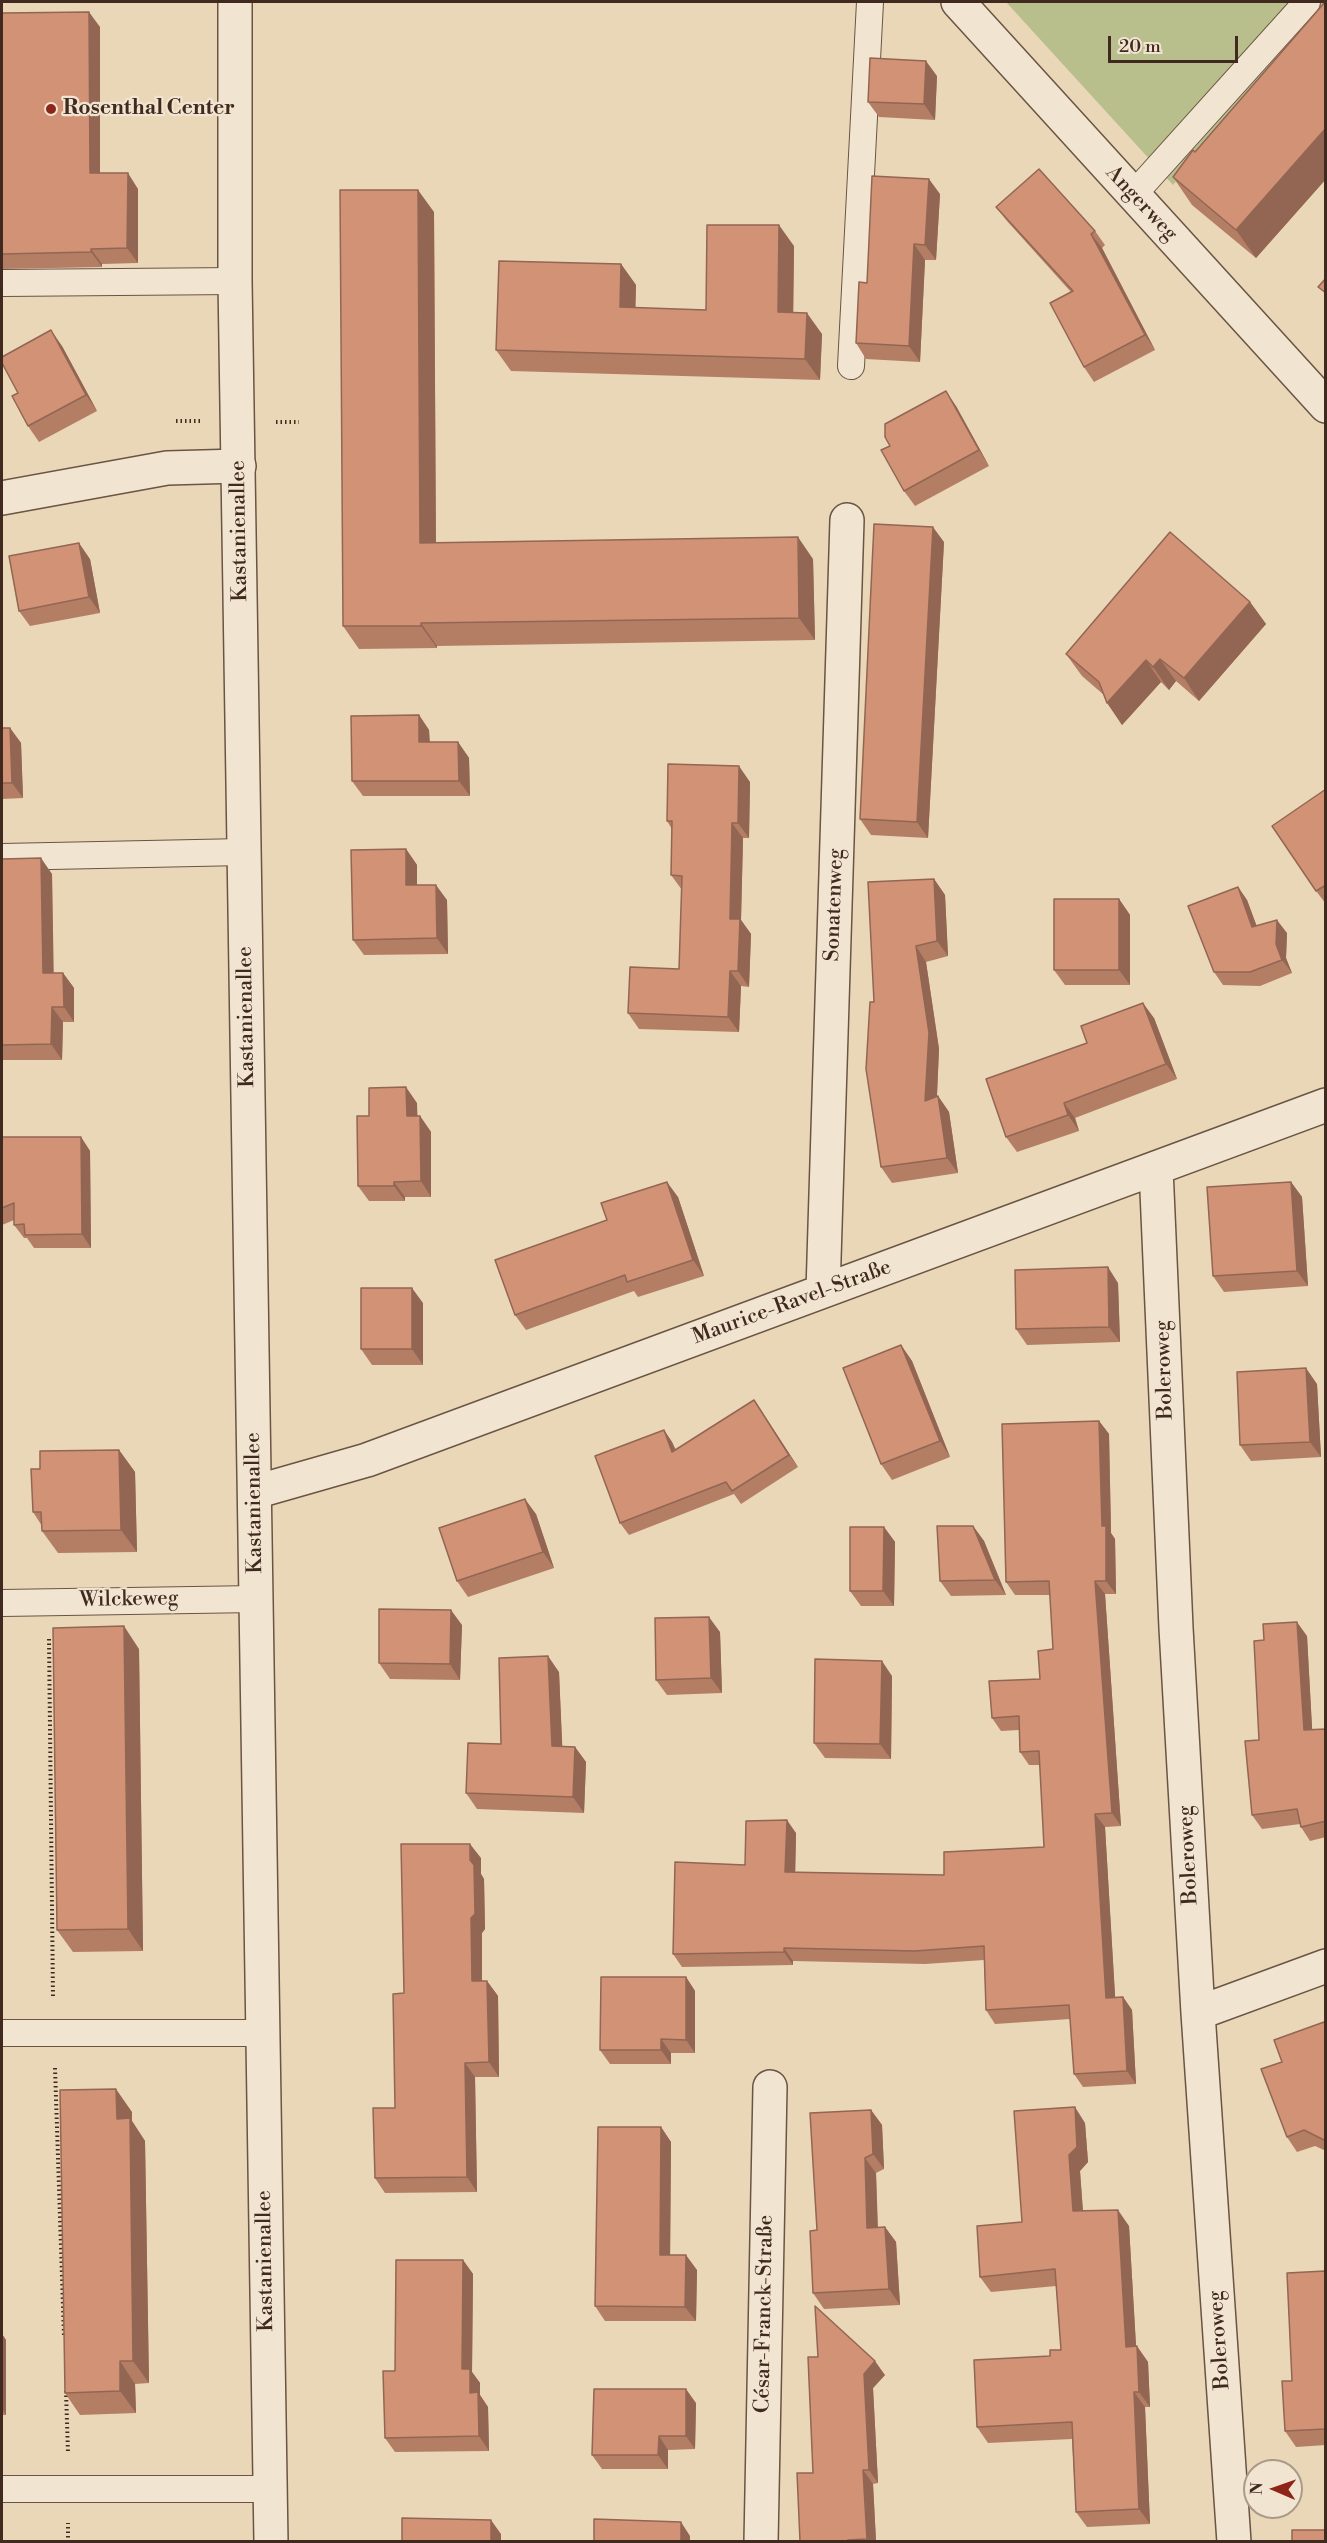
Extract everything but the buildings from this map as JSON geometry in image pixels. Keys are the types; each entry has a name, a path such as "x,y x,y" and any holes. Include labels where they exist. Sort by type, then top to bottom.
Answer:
{"street":[{"name":"Kastanienallee","path":"235,2 235,281 271,2541"},
{"name":"Angerweg","path":"957,2 1326,406"},
{"path":"2,498 166,468 239,466"},
{"name":"Sonatenweg","path":"823,1291 847,520"},
{"name":"Maurice-Ravel-Straße","path":"255,1492 367,1460 1326,1105"},
{"name":"Boleroweg","path":"1156,1168 1176,1628 1198,2013 1234,2541"},
{"path":"1198,2013 1326,1966"},
{"name":"César-Franck-Straße","path":"761,2541 770,2087"}],"lane":[{"path":"851,366 870,2"},
{"path":"1133,195 1307,2"},
{"path":"2,283 235,281"},
{"path":"2,857 244,852"},
{"name":"Wilckeweg","path":"2,1603 256,1599"},
{"path":"2,2033 263,2033"},
{"path":"2,2489 270,2489"}],"green space":[{"path":"1006,2 1325,2 1326,3 1173,185"}],"place":[{"name":"Rosenthal Center","path":"51,109"}]}
